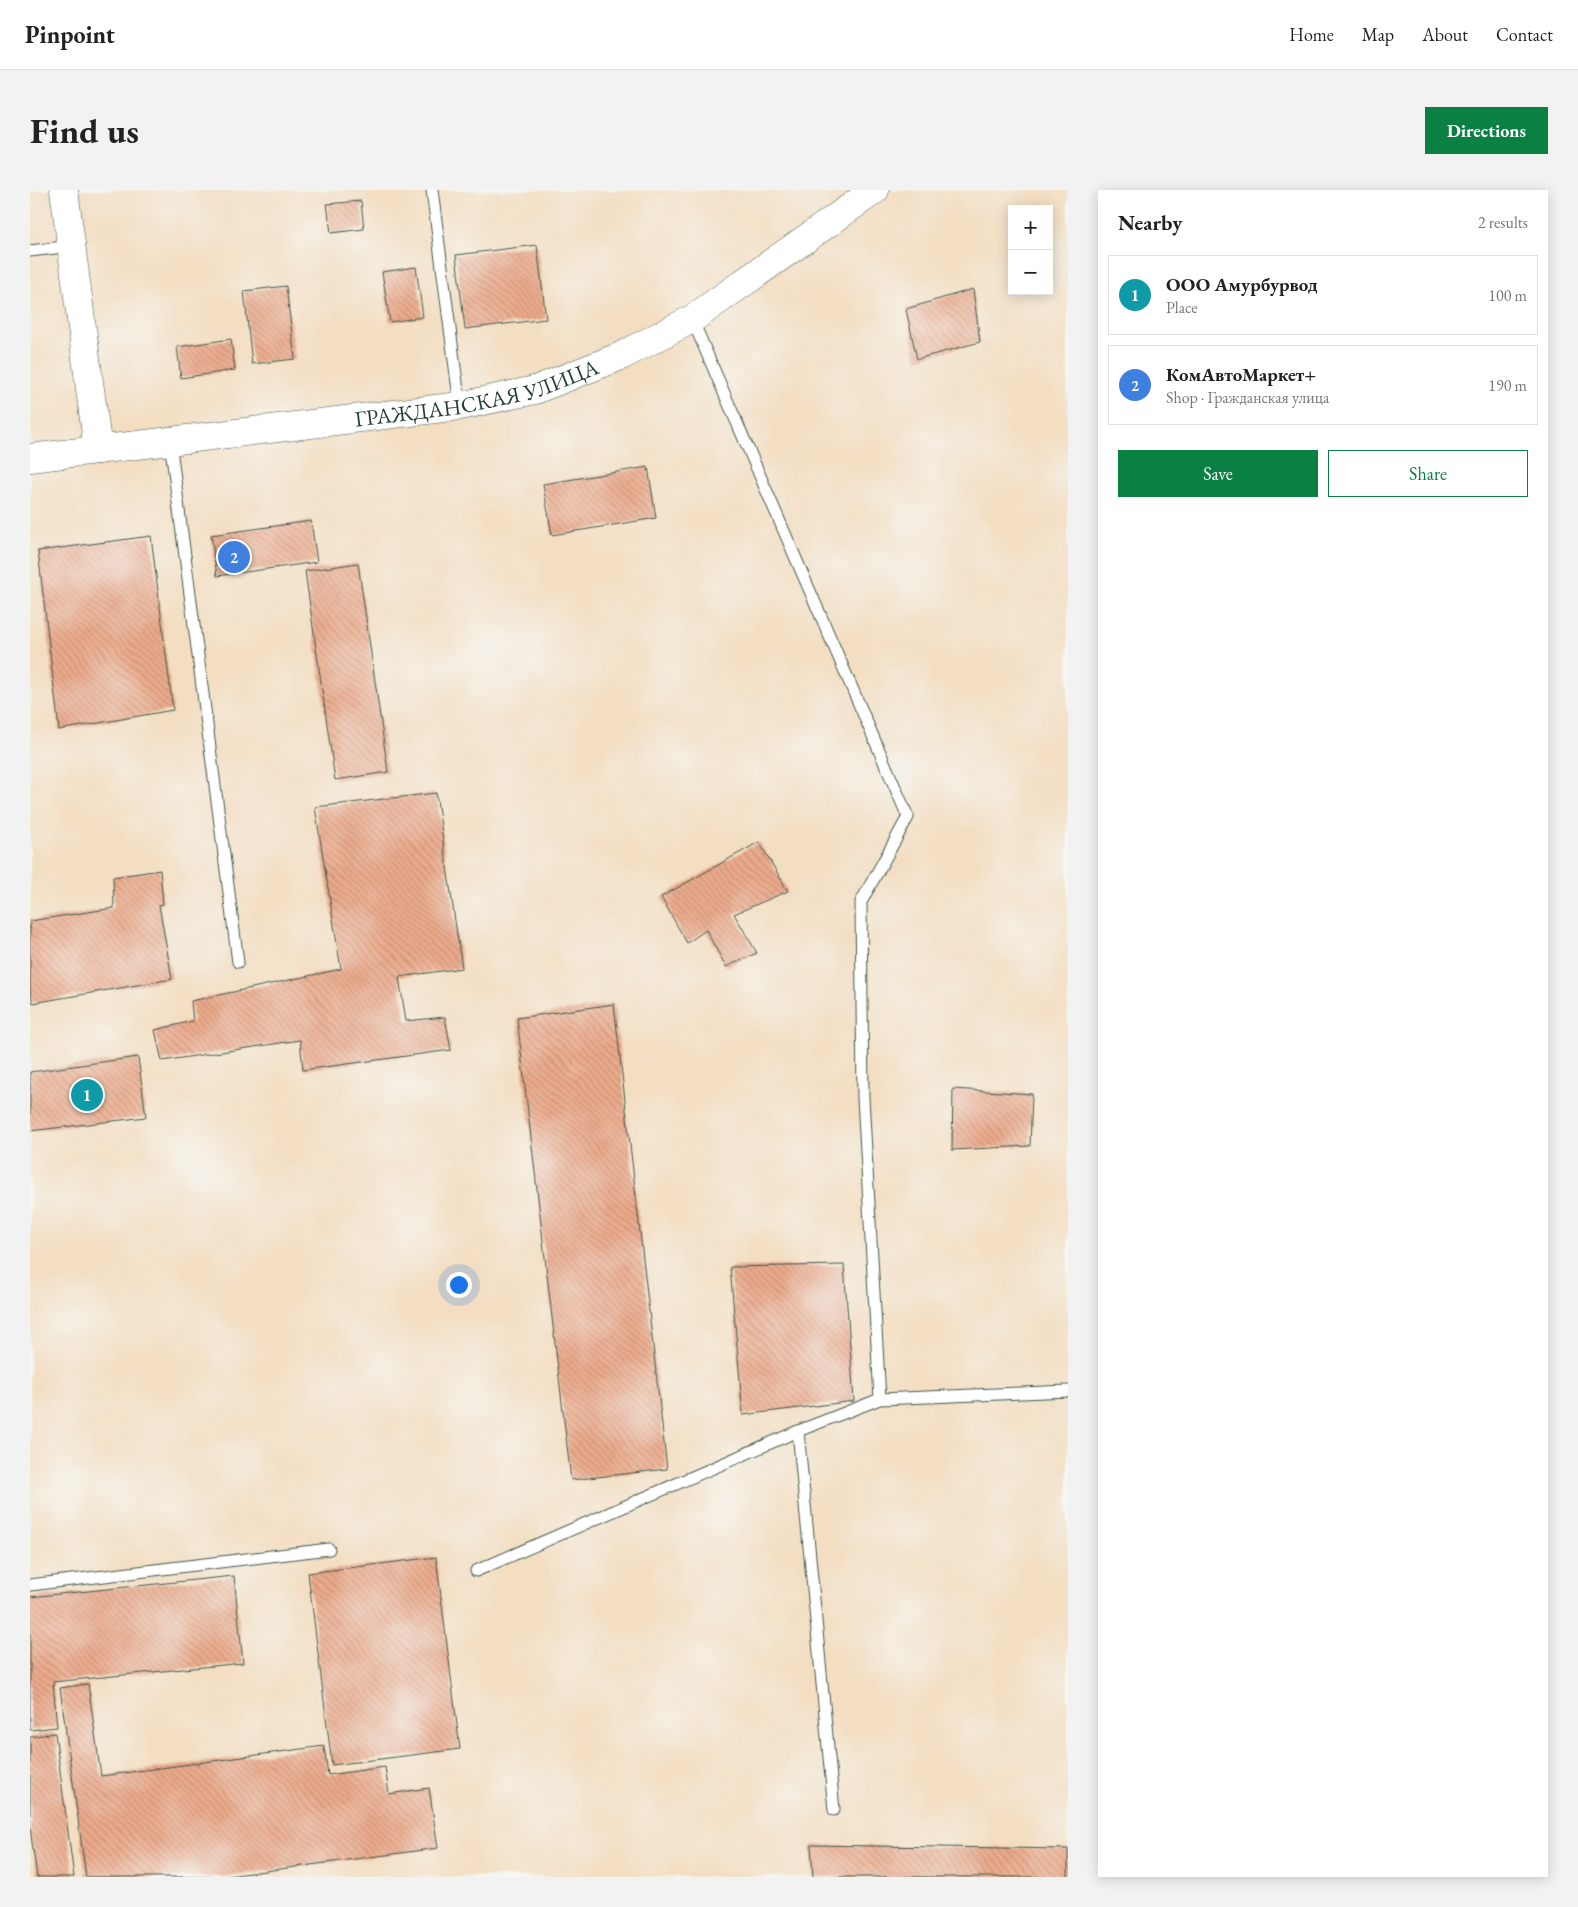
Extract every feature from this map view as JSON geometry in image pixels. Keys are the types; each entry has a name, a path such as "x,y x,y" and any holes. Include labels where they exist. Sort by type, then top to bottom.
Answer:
{"street":[{"path":"64,190 98,450"},
{"name":"ГРАЖДАНСКАЯ УЛИЦА","path":"30,458 460,406 535,390 621,356 692,319 875,190"}],"lane":[{"path":"432,190 460,406"},
{"path":"30,251 72,246"},
{"path":"692,319 908,817 861,902 863,1098 880,1399"},
{"path":"170,441 238,962"},
{"path":"476,1571 798,1431 880,1399 1068,1391"},
{"path":"798,1431 834,1810"},
{"path":"30,1585 328,1549"}],"building":[{"path":"361,201 364,229 331,233 327,204"},
{"path":"537,245 546,319 465,329 456,255"},
{"path":"416,267 423,317 390,322 382,272"},
{"path":"286,286 295,359 252,364 244,291"},
{"path":"973,289 980,342 917,359 906,309"},
{"path":"231,339 235,370 181,378 177,347"},
{"path":"648,467 656,518 552,535 543,484"},
{"path":"311,521 317,562 217,576 211,535"},
{"path":"151,536 173,710 59,730 38,551"},
{"path":"358,563 388,772 335,780 305,571"},
{"path":"436,793 462,968 399,977 406,1021 445,1017 451,1050 303,1070 300,1040 162,1061 155,1030 193,1021 191,1001 341,969 315,807"},
{"path":"759,842 788,891 734,914 757,953 726,967 706,930 687,943 661,897"},
{"path":"160,870 163,904 159,905 172,979 33,1003 30,990 30,921 114,908 113,877"},
{"path":"614,1004 667,1469 571,1480 517,1018"},
{"path":"138,1057 146,1117 30,1131 30,1072"},
{"path":"953,1089 1032,1094 1030,1146 952,1150"},
{"path":"844,1265 854,1401 743,1415 730,1267"},
{"path":"436,1557 460,1749 332,1765 308,1573"},
{"path":"234,1576 243,1663 53,1682 57,1727 30,1730 30,1597"},
{"path":"88,1684 101,1776 324,1746 328,1775 385,1767 389,1794 429,1788 438,1848 220,1877 86,1877 60,1688"},
{"path":"55,1733 74,1877 37,1877 30,1828 30,1737"},
{"path":"811,1845 1068,1849 1068,1877 813,1877"}],"place":[{"name":"КомАвтоМаркет+","path":"234,557"},
{"name":"ООО Амурбурвод","path":"87,1095"}]}
